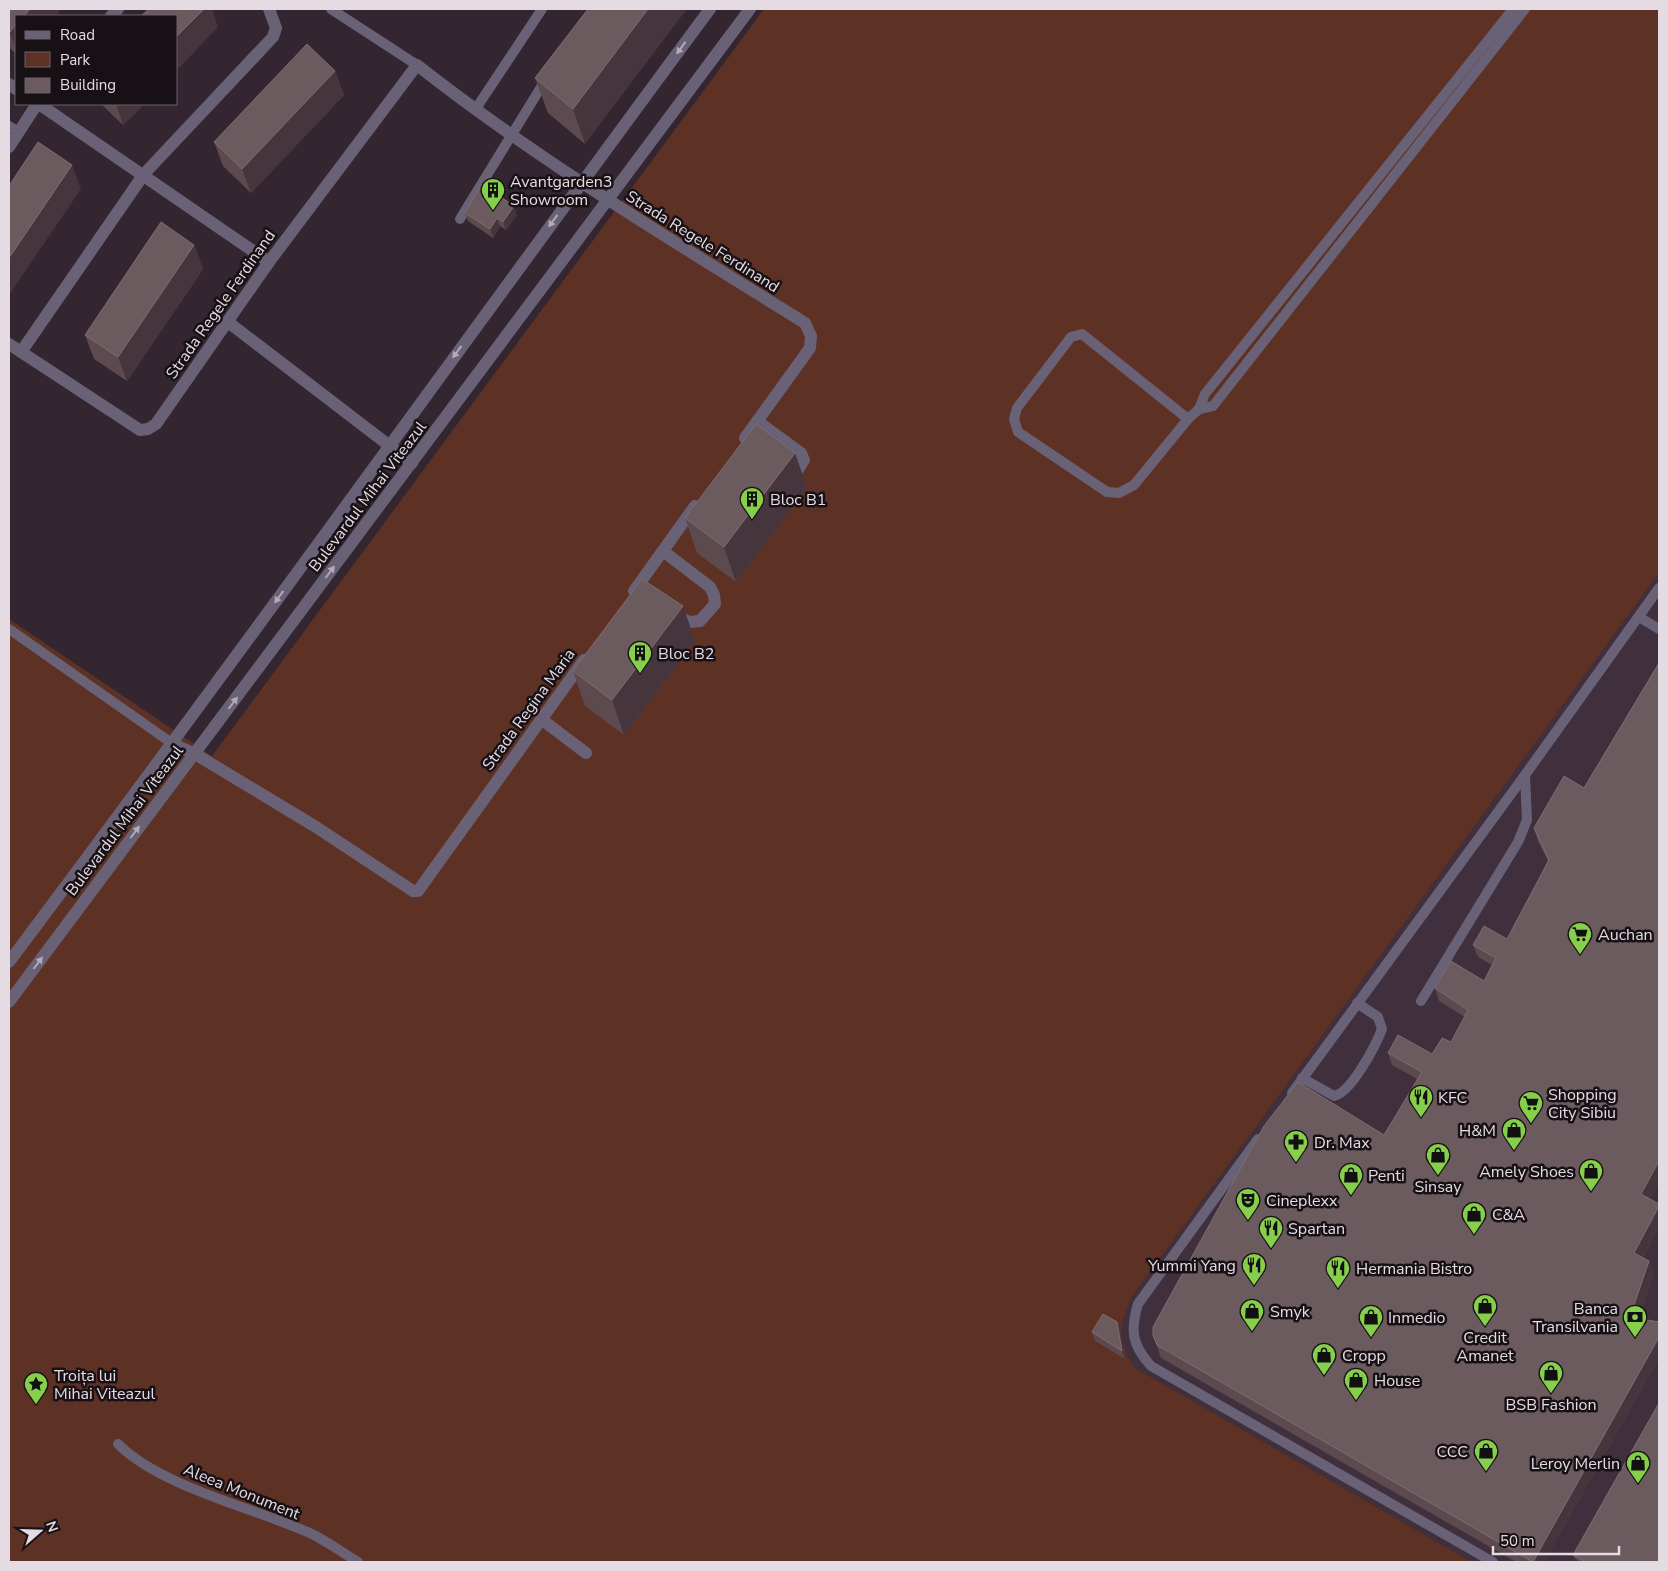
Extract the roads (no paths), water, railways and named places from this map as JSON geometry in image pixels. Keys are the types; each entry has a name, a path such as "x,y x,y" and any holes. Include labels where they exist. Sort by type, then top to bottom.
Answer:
{"street":[{"path":"21,352 144,174 273,37 276,28 269,9"},
{"name":"Bulevardul Mihai Viteazul","path":"9,962 173,744 581,182 710,9"},
{"name":"Bulevardul Mihai Viteazul","path":"9,1002 750,9"},
{"name":"Strada Regele Ferdinand","path":"9,344 140,430 148,429 156,424 268,262 417,65 474,110 607,200 805,323 811,336 810,348 757,421"},
{"path":"9,147 14,129 37,105"},
{"path":"40,105 144,174 268,262"},
{"path":"228,322 412,463"},
{"path":"735,452 757,421 801,452 804,460 797,471"},
{"path":"624,605 702,498"},
{"path":"663,551 710,587 714,595 715,604 700,621 690,622 664,609"},
{"path":"635,589 650,599"},
{"name":"Strada Regina Maria","path":"195,754 316,827 413,891 418,891 591,650"},
{"path":"540,719 586,753"},
{"path":"173,744 195,754"}],"lane":[{"name":"Strada Regele Ferdinand","path":"331,9 417,65"},
{"path":"474,110 542,9"},
{"path":"1188,419 1092,340 1082,334 1071,337 1017,408 1014,419 1018,432 1107,492 1119,493 1134,485 1188,419 1199,409 1205,394 1513,9"},
{"path":"1199,409 1213,406 1525,9"},
{"path":"460,219 553,68"},
{"path":"1285,1102 1525,775 1659,588"},
{"path":"1638,617 1659,629"},
{"path":"9,629 173,744"},
{"path":"1421,1001 1518,842 1527,820 1525,775"},
{"path":"1302,1078 1334,1096 1339,1095 1346,1089 1376,1046 1382,1030 1378,1017 1357,1003"},
{"path":"1262,1133 1138,1304 1132,1324 1140,1354 1151,1366 1493,1562"},
{"name":"Aleea Monument","path":"118,1444 138,1461 174,1480 313,1535 358,1562"}],"place":[{"name":"Avantgarden3 Showroom","path":"493,211"},
{"name":"Bloc B1","path":"752,520"},
{"name":"Bloc B2","path":"640,674"},
{"name":"Auchan","path":"1580,955"},
{"name":"KFC","path":"1421,1118"},
{"name":"Shopping City Sibiu","path":"1531,1124"},
{"name":"H&M","path":"1514,1151"},
{"name":"Dr. Max","path":"1296,1163"},
{"name":"Sinsay","path":"1438,1176"},
{"name":"Amely Shoes","path":"1591,1192"},
{"name":"Penti","path":"1351,1196"},
{"name":"Cineplexx","path":"1248,1221"},
{"name":"C&A","path":"1474,1235"},
{"name":"Spartan","path":"1271,1249"},
{"name":"Yummi Yang","path":"1254,1286"},
{"name":"Hermania Bistro","path":"1338,1289"},
{"name":"Credit Amanet","path":"1485,1327"},
{"name":"Smyk","path":"1252,1332"},
{"name":"Inmedio","path":"1371,1338"},
{"name":"Banca Transilvania","path":"1635,1338"},
{"name":"Cropp","path":"1324,1376"},
{"name":"BSB Fashion","path":"1551,1394"},
{"name":"House","path":"1356,1401"},
{"name":"Troița lui Mihai Viteazul","path":"36,1405"},
{"name":"CCC","path":"1486,1472"},
{"name":"Leroy Merlin","path":"1638,1484"}]}
